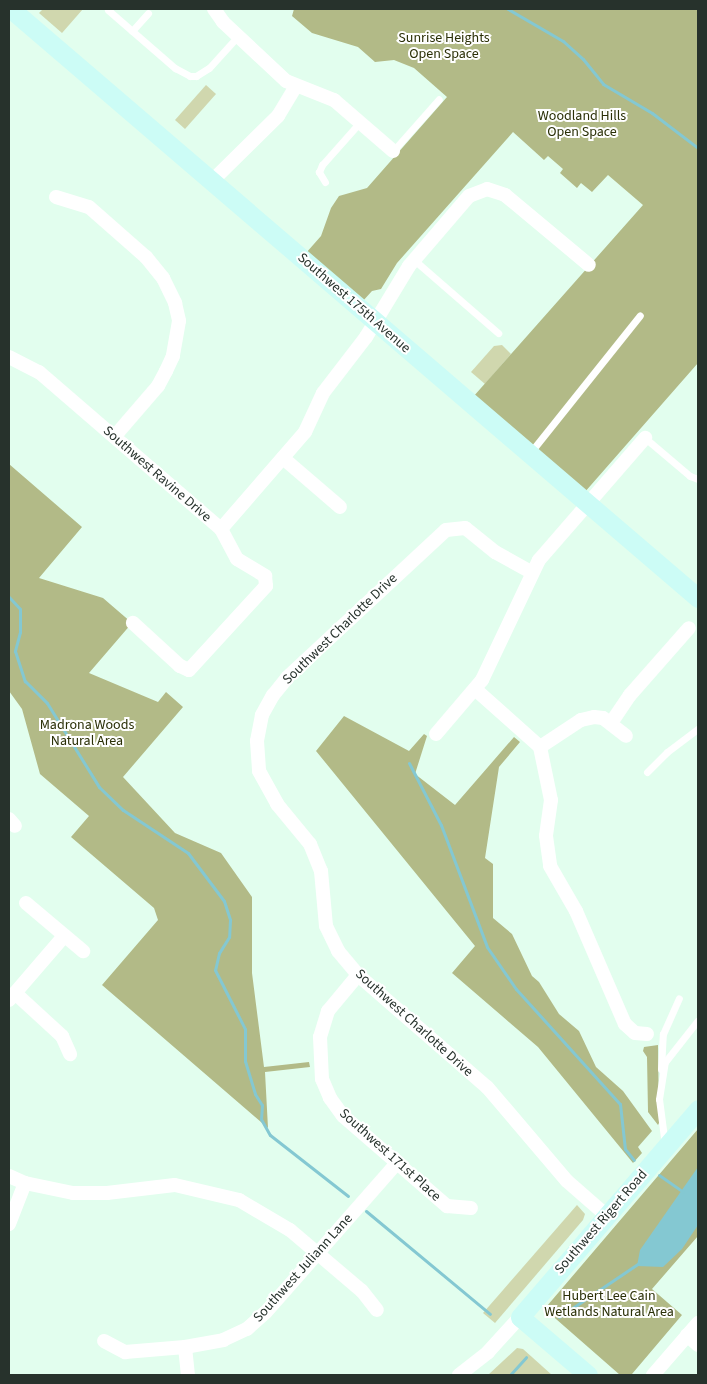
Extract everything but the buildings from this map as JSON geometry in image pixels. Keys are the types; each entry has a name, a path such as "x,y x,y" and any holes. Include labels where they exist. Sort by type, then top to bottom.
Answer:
{"main road":[{"name":"Southwest 175th Avenue","path":"11,9 698,598"},
{"name":"Southwest Rigert Road","path":"520,1316 698,1109"},
{"path":"520,1316 588,1375"}],"street":[{"path":"214,9 222,22 296,86 334,100 393,151"},
{"path":"212,182 274,121 296,86"},
{"name":"Southwest Ravine Drive","path":"9,357 40,372 221,528 305,432 323,393 376,322 413,259 469,196 488,189 509,199 589,265"},
{"path":"56,197 88,207 146,257 163,278 175,303 179,321 173,356 158,386 114,436"},
{"path":"436,734 475,689 488,670 531,572 645,438"},
{"path":"283,458 340,508"},
{"path":"133,623 180,666 189,670 266,586 265,576 232,554 221,528"},
{"name":"Southwest Charlotte Drive","path":"531,572 494,552 465,528 446,530 287,678 262,715 257,741 260,771 277,804 310,844 321,871 326,926 338,951 358,975 486,1087 567,1181 606,1215"},
{"path":"611,723 630,695 689,628"},
{"path":"475,689 540,747 551,794 546,836 550,866 576,911 625,1024 635,1033 647,1034"},
{"path":"540,747 581,720 594,717 611,723 626,736"},
{"path":"26,903 83,951"},
{"path":"64,936 12,997 62,1036 70,1054"},
{"name":"Southwest 171st Place","path":"358,975 328,1011 320,1037 322,1078 343,1116 447,1206 471,1208"},
{"name":"Southwest Juliann Lane","path":"104,1341 125,1352 185,1347 223,1340 247,1328 266,1312 397,1163"},
{"path":"9,1176 25,1184 73,1193 107,1193 175,1185 207,1190 239,1200 269,1215 318,1253 362,1291 377,1310"},
{"path":"9,1224 25,1184"},
{"name":"Southwest Rigert Road","path":"459,1375 488,1352 520,1316"},
{"path":"653,1375 698,1323"},
{"path":"687,1335 698,1345"},
{"path":"185,1347 188,1375"}],"lane":[{"path":"108,10 175,68 196,76 209,68 238,36"},
{"path":"132,31 148,13"},
{"path":"393,151 439,99"},
{"path":"325,182 320,172 322,165 360,122"},
{"path":"413,259 498,333"},
{"path":"530,453 640,316"},
{"path":"645,438 690,476 698,479"},
{"path":"647,772 667,752 698,729"},
{"path":"665,1146 660,1117 663,1034 679,998"},
{"path":"661,1078 665,1062 698,1020"}],"green space":[{"path":"43,9 83,9 62,33 39,13"},
{"path":"294,9 698,9 698,363 584,493 473,397 643,205 608,175 592,192 581,183 577,188 560,173 563,169 548,156 544,160 513,132 397,263 381,289 372,291 362,302 306,253 321,236 331,208 339,196 367,188 447,97 414,68 394,60 375,62 358,47 312,33 292,16"},
{"path":"206,85 216,94 185,129 175,120"},
{"path":"502,345 511,354 485,384 471,372 494,346"},
{"name":"Madrona Woods Natural Area","path":"9,464 82,527 39,578 103,598 132,623 89,673 158,702 166,692 183,707 123,777 175,833 221,853 252,897 252,973 264,1067 309,1062 310,1067 265,1072 268,1128 102,985 158,920 154,908 71,837 89,816 40,774 22,709 9,691"},
{"path":"344,716 409,751 424,734 427,736 415,774 455,805 514,737 520,742 499,767 485,858 493,864 493,918 512,934 532,976 539,982 559,1014 579,1031 596,1067 623,1091 652,1131 638,1147 642,1153 633,1163 538,1047 452,973 475,946 316,751"},
{"path":"658,1045 658,1125 648,1112 647,1057 643,1051 644,1047"},
{"name":"Hubert Lee Cain Wetlands Natural Area","path":"698,1129 698,1236 652,1289 682,1315 632,1374 620,1375 548,1312 547,1306"},
{"path":"577,1205 585,1214 583,1220 495,1323 483,1313"},
{"path":"517,1348 523,1349 552,1375 488,1375"}],"water":[{"path":"698,1167 698,1225 682,1249 663,1267 637,1266 640,1250"}],"waterway":[{"path":"508,9 563,41 583,59 603,84 652,113 698,148"},
{"path":"9,597 20,609 20,632 15,651 25,681 47,703 99,787 123,810 188,853 224,901 230,920 229,937 219,953 215,970 245,1029 245,1061 255,1094 262,1105 261,1119 270,1135 348,1196"},
{"path":"409,763 441,825 487,947 516,989 620,1104 625,1149 634,1160"},
{"path":"659,1175 683,1192"},
{"path":"366,1211 490,1314"},
{"path":"559,1317 639,1263"},
{"path":"510,1375 526,1357"}],"park label":[{"name":"Sunrise Heights Open Space","path":"444,46"},
{"name":"Woodland Hills Open Space","path":"582,124"}]}
